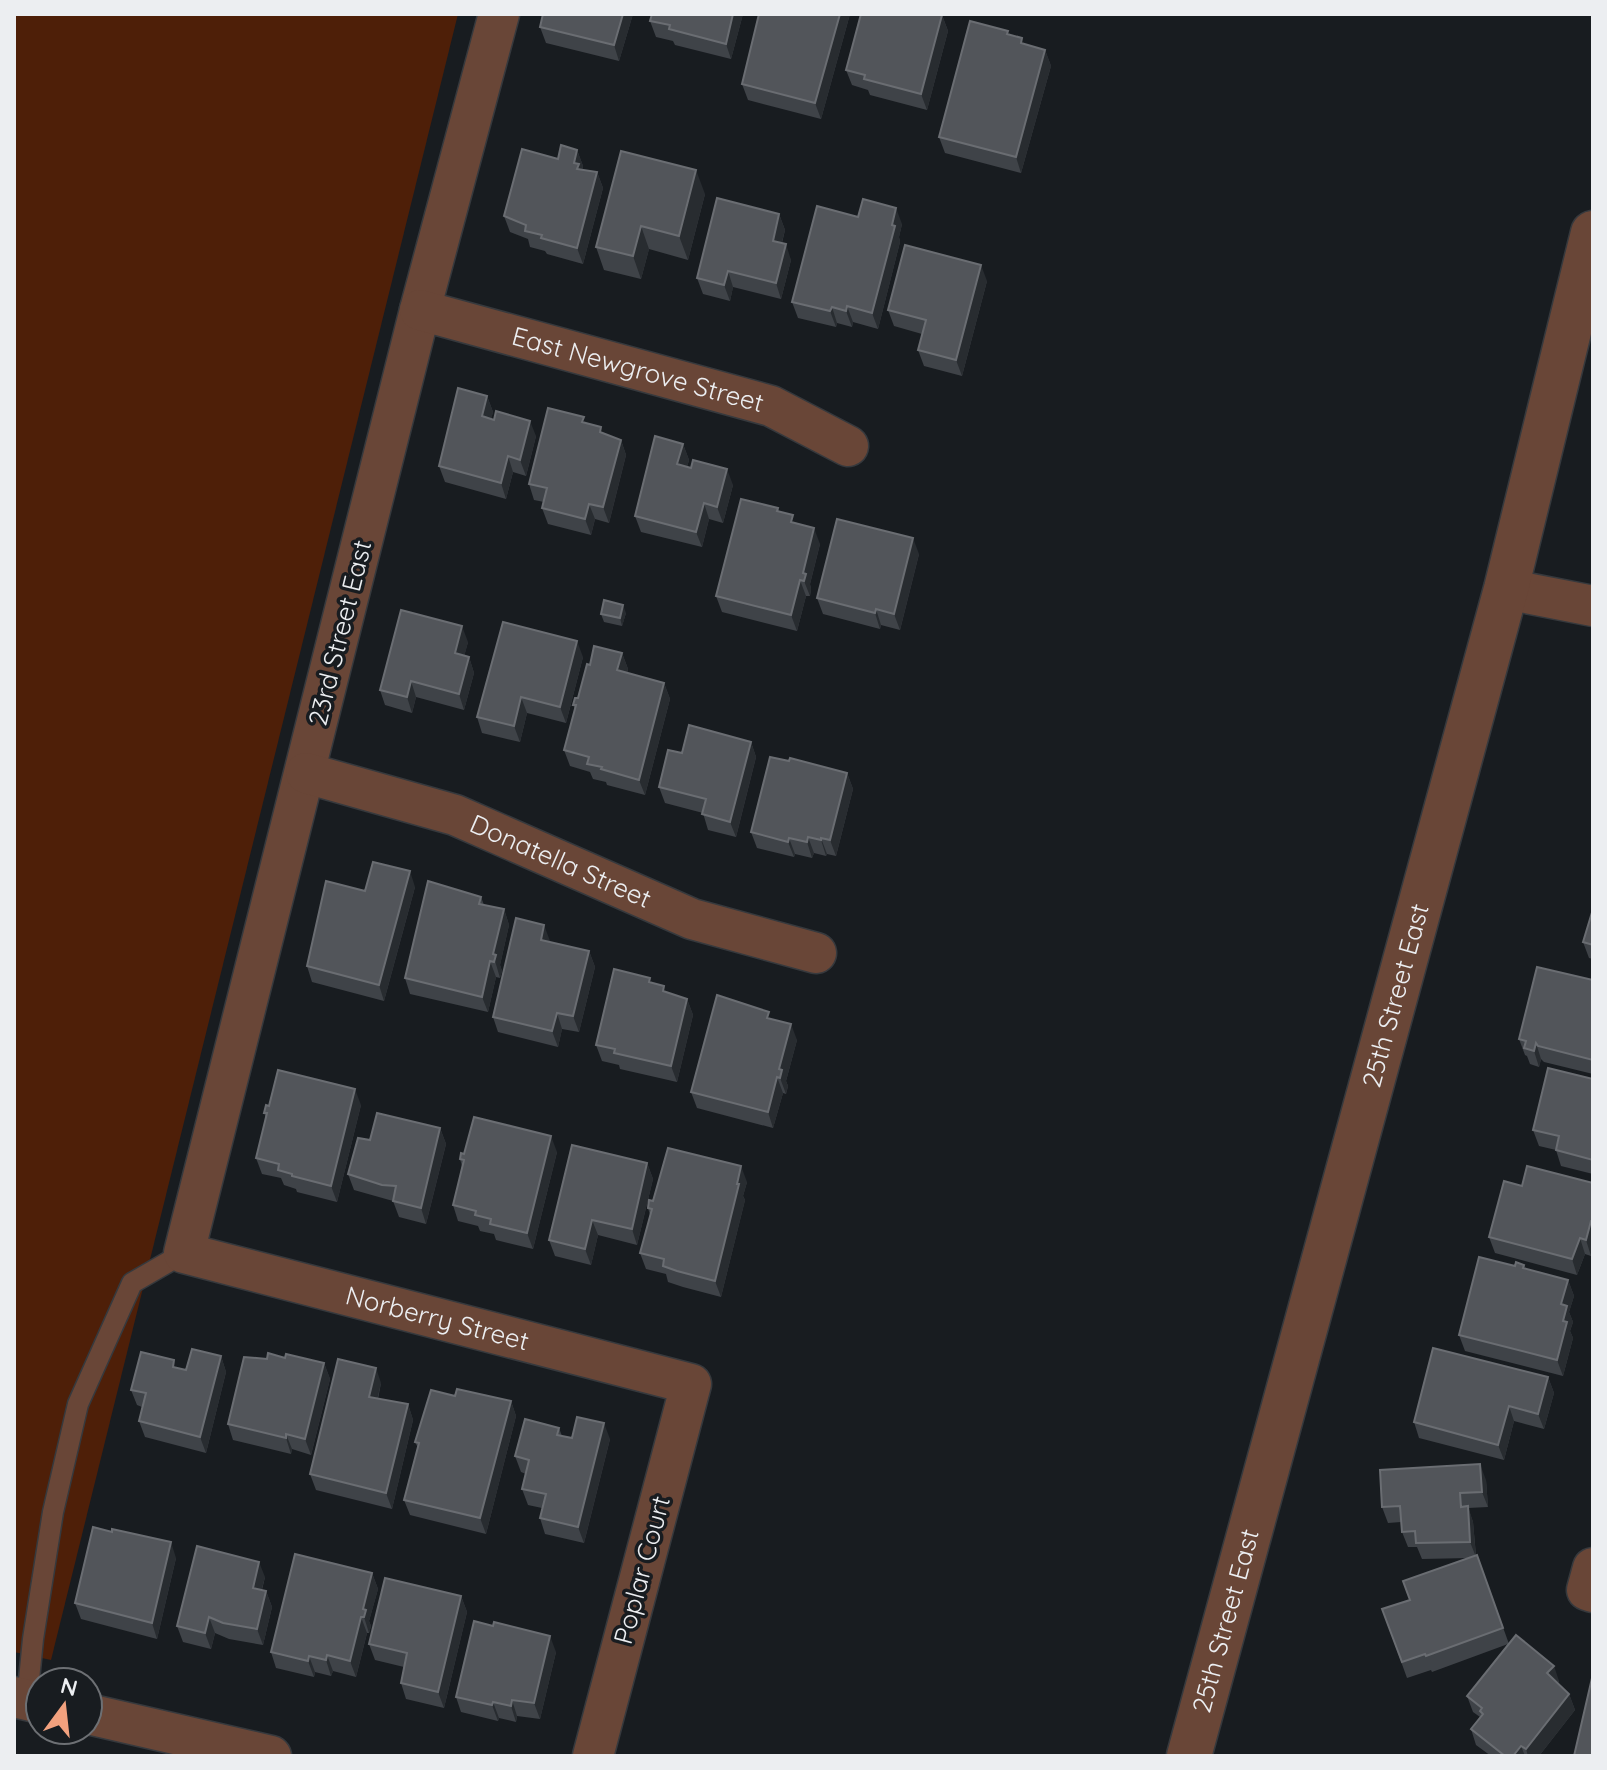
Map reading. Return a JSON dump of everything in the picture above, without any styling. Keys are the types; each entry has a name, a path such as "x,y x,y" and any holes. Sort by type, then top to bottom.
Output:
{"street":[{"name":"23rd Street East","path":"184,1253 420,310 499,14"},
{"name":"25th Street East","path":"1189,1756 1506,589 1593,233"},
{"name":"East Newgrove Street","path":"420,310 771,406 848,446"},
{"path":"1506,589 1593,606"},
{"name":"Donatella Street","path":"306,773 455,815 692,919 816,953"},
{"name":"Norberry Street","path":"184,1253 691,1384"},
{"name":"Poplar Court","path":"593,1756 691,1384"},
{"path":"104,1718 271,1756"}],"lane":[{"path":"30,1666 53,1512 78,1404 132,1283 184,1253"}],"shaded area":[{"path":"14,14 458,14 51,1660 14,1652"}],"building":[{"path":"543,14 623,14 614,45 540,27"},
{"path":"652,14 733,14 726,44 669,29 670,25 650,21"},
{"path":"759,14 840,14 815,103 742,84"},
{"path":"861,14 942,15 921,94 864,79 865,75 846,70"},
{"path":"970,21 1008,31 1007,34 1022,38 1021,43 1045,50 1016,157 939,137"},
{"path":"561,145 577,150 574,163 579,164 577,169 597,172 577,248 525,231 526,225 504,216 522,149 558,159"},
{"path":"621,151 696,170 679,236 641,226 633,256 596,247"},
{"path":"717,198 779,214 773,241 786,244 776,283 728,271 724,285 697,278"},
{"path":"863,199 896,208 892,225 895,226 872,313 847,306 846,311 832,307 830,311 792,302 817,206 858,217"},
{"path":"905,245 981,265 956,360 918,350 926,320 888,310"},
{"path":"458,388 487,396 482,416 494,420 496,411 530,421 520,460 508,456 501,483 439,466"},
{"path":"548,408 584,417 582,422 601,427 600,432 621,440 603,507 589,504 585,519 542,508 547,488 529,484"},
{"path":"655,436 683,444 677,464 691,468 693,460 727,469 717,507 704,503 696,532 635,516"},
{"path":"741,499 778,508 777,511 793,515 791,522 814,528 803,573 806,574 804,581 800,580 791,615 716,596"},
{"path":"837,519 913,538 894,614 876,609 875,613 817,598"},
{"path":"604,600 623,605 620,618 601,614"},
{"path":"401,610 462,626 455,653 469,657 459,694 411,681 407,697 380,690"},
{"path":"503,622 577,641 560,707 521,697 514,726 477,717"},
{"path":"594,646 622,653 617,670 664,683 639,780 587,764 589,757 564,750 576,705 573,705 575,698 578,698"},
{"path":"689,725 751,742 730,822 702,814 706,799 659,787 668,750 682,753"},
{"path":"770,757 789,761 790,758 847,773 830,840 808,837 807,842 789,838 788,842 751,832"},
{"path":"373,862 410,871 379,985 307,966 326,881 365,891"},
{"path":"428,881 481,897 479,904 504,909 493,954 496,955 494,962 490,961 482,997 405,978"},
{"path":"1593,909 1593,945 1583,942"},
{"path":"516,918 544,925 541,940 589,951 573,1016 557,1013 552,1031 493,1017"},
{"path":"1537,967 1593,980 1593,1060 1536,1043 1534,1051 1524,1048 1526,1041 1519,1039"},
{"path":"614,969 650,978 649,982 664,986 663,991 687,999 671,1066 614,1053 615,1049 596,1045"},
{"path":"717,995 769,1012 767,1018 791,1024 779,1069 782,1070 780,1078 777,1077 768,1112 691,1092"},
{"path":"1548,1068 1593,1079 1593,1160 1556,1150 1559,1136 1533,1130"},
{"path":"278,1070 355,1089 331,1186 292,1176 278,1170 279,1164 256,1158 267,1113 264,1113 266,1105 269,1106"},
{"path":"377,1113 440,1128 421,1208 393,1201 396,1186 382,1185 348,1174 358,1138 370,1140"},
{"path":"474,1117 551,1136 527,1233 490,1224 491,1219 475,1215 476,1211 453,1205 464,1160 460,1159 461,1153 464,1154"},
{"path":"572,1145 647,1163 632,1229 592,1220 585,1249 549,1240"},
{"path":"668,1148 741,1166 715,1281 663,1266 664,1259 640,1253 652,1209 648,1208 649,1200 653,1201"},
{"path":"1527,1166 1593,1183 1593,1221 1586,1240 1580,1238 1572,1259 1489,1237 1504,1181 1522,1186"},
{"path":"1479,1257 1515,1266 1516,1262 1524,1265 1523,1268 1568,1280 1561,1304 1567,1306 1563,1321 1567,1322 1557,1360 1459,1335"},
{"path":"1433,1348 1548,1377 1538,1414 1509,1406 1498,1445 1414,1422"},
{"path":"192,1349 221,1356 200,1437 139,1421 146,1393 131,1390 141,1352 174,1360 173,1367 186,1370"},
{"path":"268,1353 324,1363 305,1439 286,1434 286,1438 228,1424 244,1357 267,1359"},
{"path":"338,1359 376,1368 369,1397 408,1404 386,1493 310,1474"},
{"path":"457,1389 511,1401 480,1518 404,1500 419,1443 415,1442 431,1390 455,1396"},
{"path":"577,1417 604,1423 578,1527 540,1518 546,1494 522,1489 529,1460 515,1456 525,1419 559,1428 557,1435 572,1438"},
{"path":"1480,1464 1482,1492 1460,1493 1461,1507 1468,1506 1470,1542 1416,1543 1415,1531 1402,1532 1400,1506 1382,1507 1380,1470"},
{"path":"93,1527 171,1542 152,1623 75,1603"},
{"path":"197,1546 259,1562 253,1588 266,1591 257,1629 223,1623 209,1617 205,1633 177,1626"},
{"path":"295,1554 372,1573 363,1609 366,1610 364,1617 361,1617 350,1661 327,1655 326,1660 309,1656 308,1661 271,1652"},
{"path":"1477,1555 1503,1628 1402,1662 1382,1609 1410,1600 1403,1581"},
{"path":"385,1578 461,1596 438,1692 401,1683 407,1653 369,1644"},
{"path":"474,1621 493,1626 494,1622 550,1636 534,1703 512,1700 511,1706 493,1702 492,1705 456,1697"},
{"path":"1516,1635 1554,1666 1547,1673 1569,1694 1526,1749 1521,1746 1513,1756 1505,1756 1471,1729 1483,1714 1480,1711 1482,1708 1467,1696"},
{"path":"1592,1678 1593,1756 1574,1756"}]}
